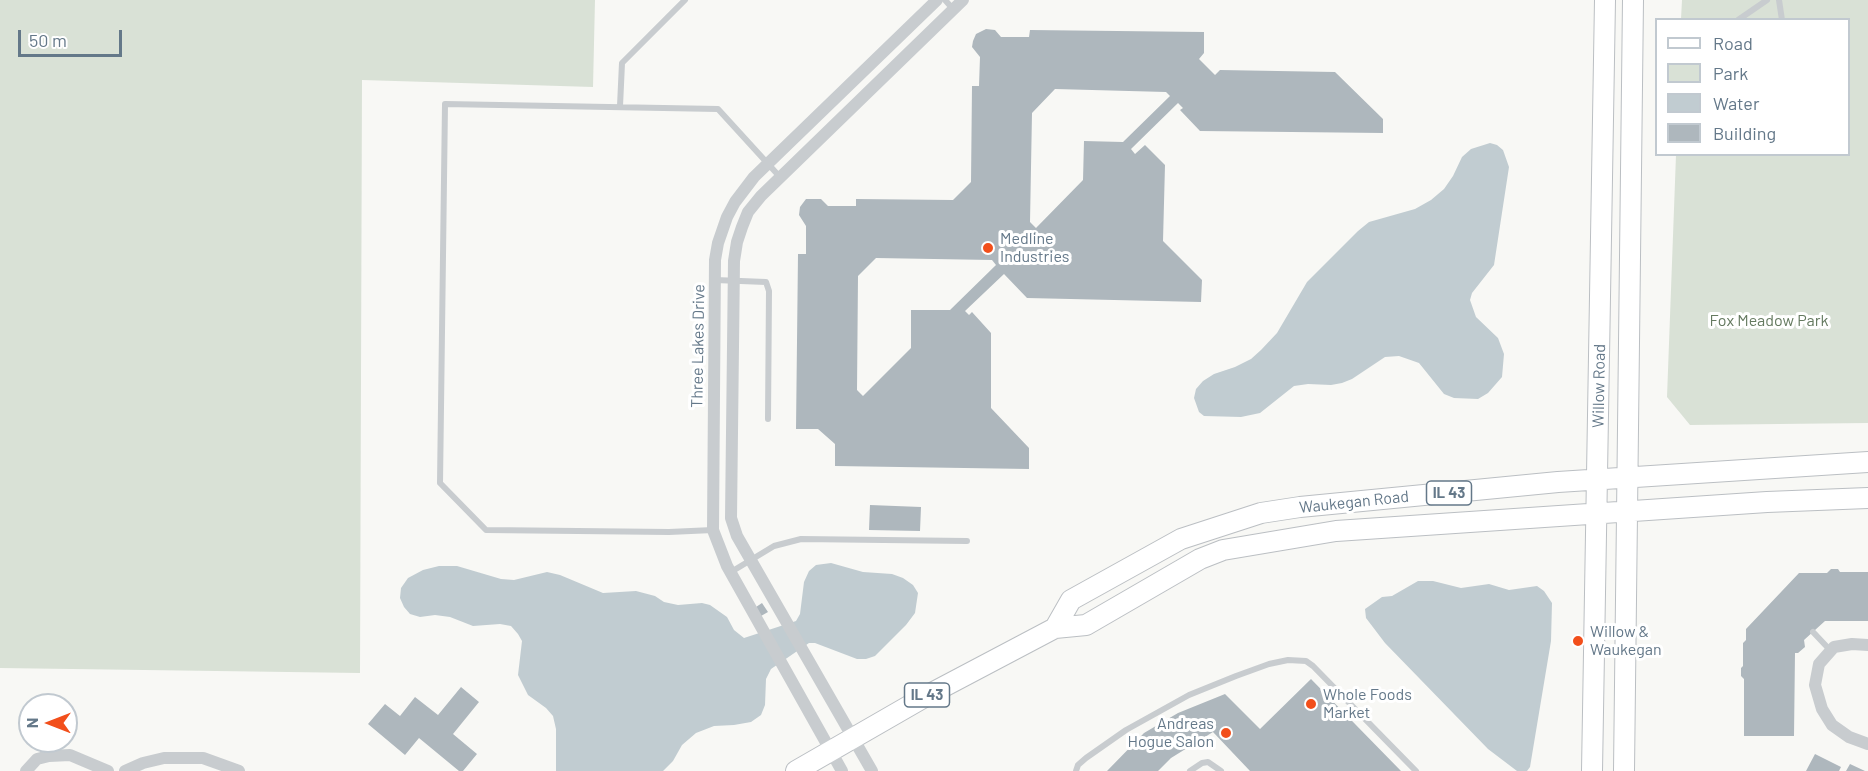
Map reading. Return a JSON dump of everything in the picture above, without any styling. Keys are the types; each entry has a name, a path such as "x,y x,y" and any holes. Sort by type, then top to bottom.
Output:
{"main road":[{"name":"Willow Road","path":"1592,771 1605,0"},
{"name":"Willow Road","path":"1624,771 1633,0"},
{"name":"Waukegan Road","path":"1056,628 1071,600 1181,539 1261,513 1558,482 1868,462"},
{"name":"Waukegan Road","path":"796,771 928,695 1056,628 1086,625 1200,559 1223,550 1336,531 1767,502 1868,498"}],"street":[{"name":"Three Lakes Drive","path":"842,771 730,572 713,530 715,280 718,243 735,202 754,177 937,0"},
{"name":"Three Lakes Drive","path":"872,771 737,536 731,518 733,280 736,242 748,212 949,5 963,0"},
{"path":"1868,645 1852,644 1834,647 1830,650 1819,664 1815,685 1822,709 1832,725 1849,737 1868,744"},
{"path":"26,771 37,759 70,755 108,771"},
{"path":"125,771 143,763 164,758 202,758 239,771"}],"lane":[{"path":"620,106 622,63 685,0"},
{"path":"1741,18 1767,0"},
{"path":"1779,0 1782,18"},
{"path":"713,530 669,532 486,530 440,483 445,104 718,109 781,177"},
{"path":"715,280 766,282 769,291 768,419"},
{"path":"730,572 774,546 801,539 967,541"},
{"path":"1814,632 1830,650"},
{"path":"1076,771 1078,765 1086,758 1126,730 1180,700 1236,676 1288,660 1306,661 1313,666 1416,771"},
{"path":"1190,771 1208,762 1221,771"}],"green space":[{"path":"0,0 595,0 593,87 362,80 360,673 0,668"},
{"name":"Fox Meadow Park","path":"1682,0 1868,0 1868,423 1690,425 1667,397 1676,156 1850,156 1850,18 1681,18"}],"water":[{"path":"1490,143 1503,150 1509,167 1494,265 1472,293 1470,300 1476,317 1498,338 1504,354 1502,377 1488,393 1478,399 1454,398 1444,394 1419,363 1399,356 1385,357 1342,383 1294,386 1260,413 1241,417 1204,416 1199,412 1194,398 1196,389 1203,381 1251,359 1261,350 1277,333 1307,282 1358,231 1369,222 1415,209 1431,200 1444,189 1462,157 1471,149"},
{"path":"831,563 863,572 892,574 903,578 913,585 918,593 915,613 875,656 866,659 857,659 815,643 809,643 771,669 766,679 765,705 761,715 751,722 714,726 696,733 682,745 673,761 663,771 556,771 556,729 553,716 528,695 518,675 522,641 511,626 500,624 473,626 450,617 435,615 420,617 410,614 400,598 401,588 408,578 423,570 439,566 457,566 501,579 514,580 547,572 603,593 636,591 678,605 702,603 710,605 727,617 734,630 744,638 796,621 800,614 804,582 809,571 816,565"},
{"path":"1418,581 1433,581 1461,588 1489,584 1509,590 1537,586 1544,591 1552,603 1551,641 1530,767 1527,771 1517,771 1488,749 1385,643 1366,618 1365,609 1382,597 1392,596"}],"building":[{"name":"Medline Industries","path":"986,29 995,30 1001,37 1029,37 1030,30 1204,32 1204,53 1199,59 1215,75 1220,70 1335,72 1383,119 1383,133 1200,131 1180,110 1183,108 1178,103 1131,149 1135,154 1145,145 1165,165 1163,241 1202,280 1201,302 1027,298 1004,274 965,311 969,315 972,312 991,333 991,408 1029,448 1029,469 835,466 835,444 818,429 796,429 798,254 806,254 806,226 799,215 800,207 806,199 821,199 828,206 856,206 856,199 953,200 971,182 972,86 979,86 980,57 972,47 976,34","holes":["1055,89 1166,92 1170,96 1123,142 1084,141 1083,180 1036,228 1030,222 1032,113","876,258 992,260 996,265 950,310 911,310 911,348 863,396 857,390 858,276"]},
{"path":"870,505 921,507 920,531 869,530"},
{"path":"1831,569 1838,569 1840,572 1868,572 1868,621 1825,621 1804,640 1805,647 1795,653 1794,736 1744,736 1744,679 1741,676 1741,668 1746,629 1799,573 1827,573"},
{"path":"762,603 768,612 761,616 756,607"},
{"name":"Whole Foods Market","path":"1311,679 1401,771 1250,771 1213,732 1171,758 1158,771 1107,771 1144,733 1178,713 1225,694 1260,729"},
{"path":"461,687 479,702 453,734 477,754 463,771 459,771 419,738 405,755 368,724 385,704 400,716 415,697 438,715"},
{"path":"1815,754 1841,767 1839,771 1806,771"},
{"path":"1850,764 1865,771 1846,771"}],"place":[{"name":"Medline Industries","path":"988,248"},
{"name":"Willow & Waukegan","path":"1578,641"},
{"name":"Whole Foods Market","path":"1311,704"},
{"name":"Andreas Hogue Salon","path":"1226,733"}]}
